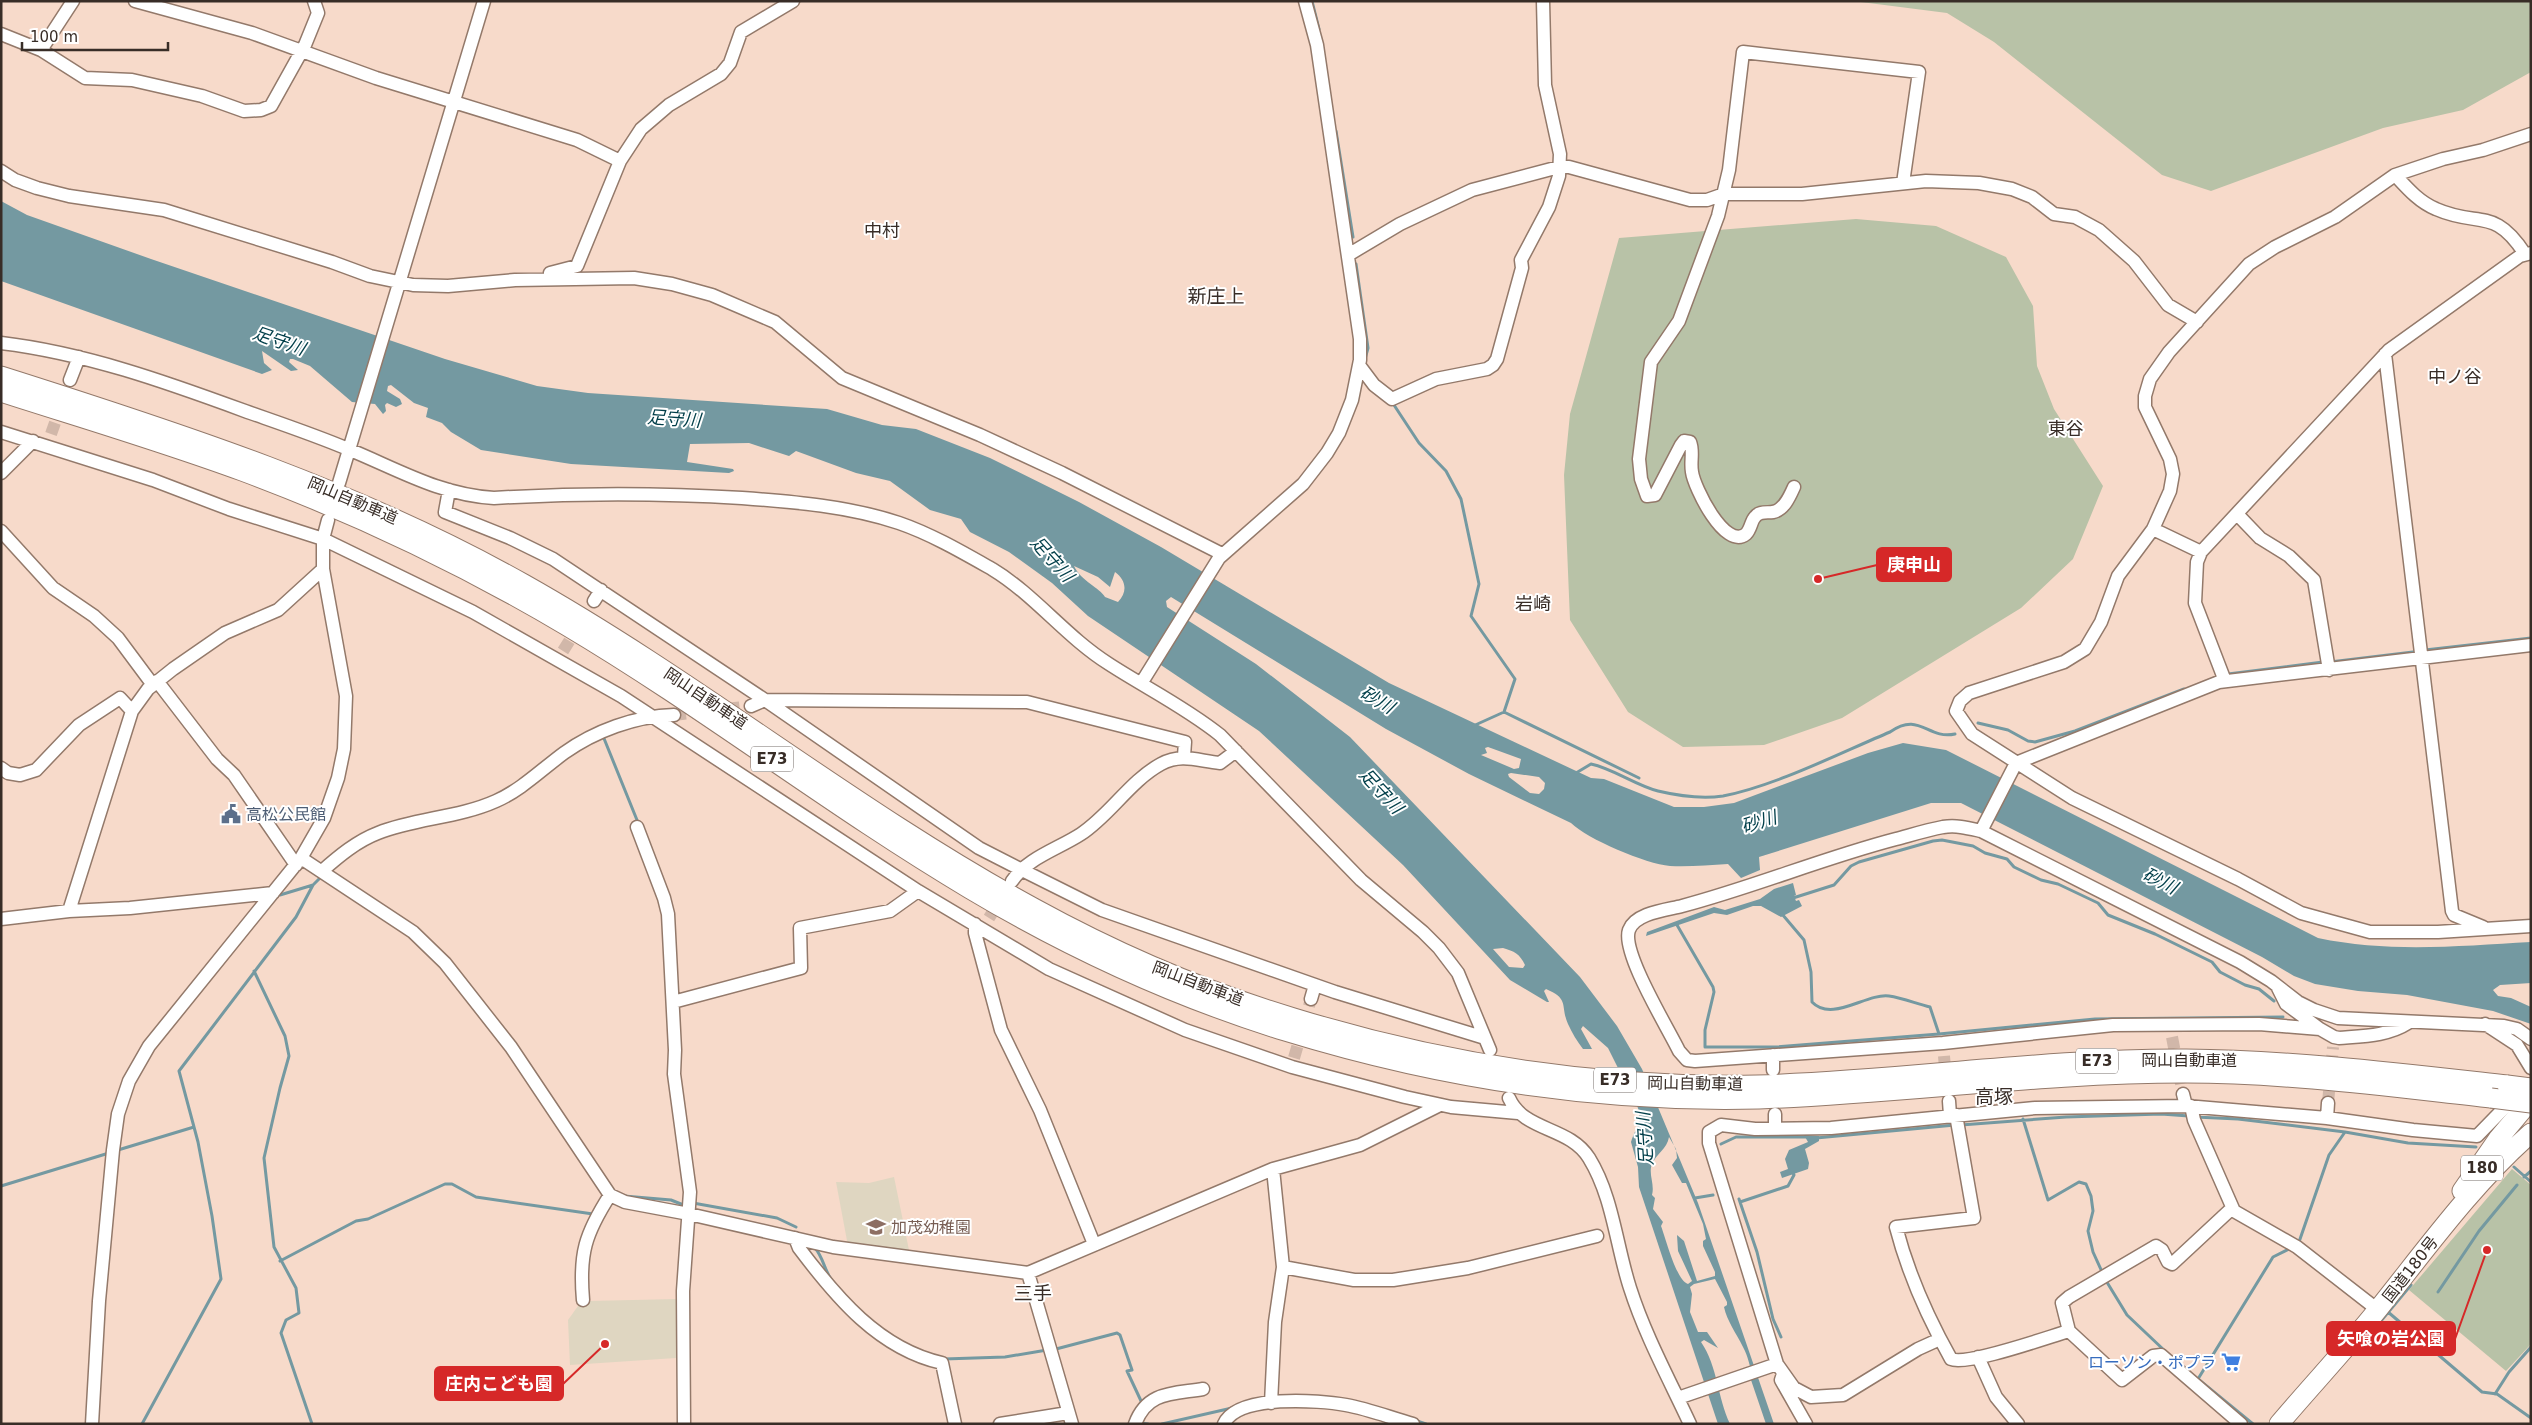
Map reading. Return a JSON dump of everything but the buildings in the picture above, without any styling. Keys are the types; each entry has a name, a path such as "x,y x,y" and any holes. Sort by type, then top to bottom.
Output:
{"highway":[{"name":"岡山自動車道","path":"1,376 249,457 369,506 466,553 524,584 625,644 943,855 1033,908 1127,955 1231,997 1343,1033 1436,1055 1543,1073 1690,1092 1755,1085 1848,1081 1990,1068 2185,1059 2320,1065 2531,1088"},
{"name":"岡山自動車道","path":"1,392 174,447 242,471 361,519 465,569 566,625 877,831 971,890 1063,940 1119,967 1227,1011 1339,1047 1434,1070 1554,1089 1850,1095 1991,1082 2185,1073 2318,1080 2531,1102"},
{"path":"2442,1227 2475,1171 2510,1122 2531,1102"},
{"name":"国道180号","path":"2442,1227 2465,1190 2491,1158 2531,1116"},
{"name":"国道180号","path":"2279,1424 2378,1310 2442,1227 2514,1148 2531,1133"}],"street":[{"path":"41,50 74,1"},
{"path":"135,1 228,25 376,78 577,140 620,162"},
{"path":"1,34 41,50 85,78 132,80 202,96 244,111 253,112 271,106 302,51 318,13 314,1"},
{"path":"339,483 484,1"},
{"path":"515,280 577,266 620,162 641,130 669,105 722,74 730,63 741,32 793,1"},
{"path":"1144,678 1220,556 1290,496 1315,470 1328,453 1346,418 1359,365 1360,338 1317,45 1305,1"},
{"path":"1359,365 1374,385 1392,400 1436,379 1487,369 1493,365 1522,268 1520,260 1549,207 1559,176 1560,154 1545,85 1543,1"},
{"path":"1794,486 1789,498 1782,506 1773,512 1767,512 1754,517 1747,533 1740,536 1725,533 1711,511 1692,472 1690,442 1684,441 1681,445 1655,495 1647,496 1641,479 1639,459 1651,362 1679,321 1695,283 1724,194 1729,170 1743,52 1919,72 1903,184"},
{"path":"2531,134 2395,175 2335,216 2275,247 2250,264 2170,352 2150,378 2146,388 2145,407 2167,450 2173,474 2170,491 2153,529 2124,566 2101,622 2085,648 2064,662 1969,693 1960,701 1956,711 1967,730 2015,766 2080,802 2238,879 2300,913 2370,932 2429,932 2531,926"},
{"path":"1348,255 1400,224 1472,190 1559,167 1569,167 1690,200 1707,200 1724,194 1802,194 1903,184 1956,182 2012,189 2032,197 2054,214 2068,215 2100,230 2124,251 2168,305 2198,322"},
{"path":"1,171 15,180 68,196 164,210 398,284 448,286 515,280 634,278 672,284 732,303 774,322 842,378 980,435 1062,473 1220,556"},
{"path":"2225,682 2195,604 2197,562 2201,552 2385,354 2528,253 2503,227 2492,221 2458,217 2435,209 2408,190 2395,175"},
{"path":"1,343 79,357 172,384 349,445 425,484 449,490 494,498 700,495 825,504 898,522 923,532 993,570 1026,593 1066,631 1102,659 1144,678 1200,719 1236,751 1361,880 1423,932 1439,948 1458,973 1490,1050"},
{"path":"2385,354 2452,912 2454,915 2486,928"},
{"path":"70,380 79,357"},
{"path":"1,432 33,441 49,440 229,509 323,539 560,655 918,891 982,923 1049,969 1185,1030 1293,1063 1440,1104 1518,1113"},
{"path":"1,473 33,441"},
{"path":"449,490 445,512 510,538 553,559 597,595 765,700 972,842 1020,869 1102,910 1315,985 1485,1038"},
{"path":"2237,514 2260,538 2288,556 2314,580 2328,664"},
{"path":"92,1424 97,1320 113,1151 123,1097 138,1063 299,862 324,818 333,796 344,749 346,716 344,679 323,569 323,539 328,520"},
{"path":"2153,529 2201,552"},
{"path":"1,531 53,588 94,616 118,638 217,759 234,775 299,862 325,873 413,932 446,963 510,1047 615,1198 690,1207 796,1238 861,1252 1028,1273 1273,1169 1360,1146 1440,1104"},
{"path":"69,910 132,711 155,683 217,638 278,610 323,569"},
{"path":"1982,828 2015,766 2225,682 2328,664 2422,658 2531,645"},
{"path":"1,768 14,774 31,773 40,767 79,725 120,698 132,711"},
{"path":"751,706 765,700 1027,702 1185,742 1184,756"},
{"path":"325,873 351,848 377,834 459,814 497,801 513,792 584,741 650,715 674,715"},
{"path":"1012,880 1020,869 1083,833 1129,789 1161,764 1184,756 1203,762 1220,763 1236,751"},
{"path":"2320,1029 2258,1024 2171,1032 2114,1025 1943,1043 1773,1056 1687,1060 1679,1051 1628,950 1629,930 1634,921 1666,909 1717,897 1865,847 1942,828 1959,826 1982,828 2240,962 2298,1002 2324,1014 2338,1018 2408,1023 2485,1023 2518,1029 2531,1039"},
{"path":"637,827 667,909 675,1001 674,1060 690,1173 690,1207 683,1291 684,1424"},
{"path":"675,1001 801,968 800,928 890,911 918,891"},
{"path":"1,919 69,910 130,908 273,893"},
{"path":"982,923 975,933 1001,1030 1040,1110 1094,1244"},
{"path":"1311,999 1315,985"},
{"path":"2277,986 2286,1004 2320,1029 2333,1042 2384,1034 2397,1030 2408,1023"},
{"path":"2485,1023 2517,1045 2531,1068"},
{"path":"1943,1043 1944,1056"},
{"path":"1773,1056 1773,1070"},
{"path":"1806,1424 1781,1380 1709,1143 1709,1132 1721,1125 1775,1128 1849,1126 1955,1120 2035,1108 2189,1107 2327,1118 2413,1130 2477,1136 2531,1080"},
{"path":"1509,1098 1518,1113 1528,1121 1570,1138 1589,1158 1606,1196 1623,1267 1634,1298 1681,1397 1690,1424"},
{"path":"1949,1101 1955,1120 1974,1218 1896,1227 1906,1263 1940,1339 1952,1359 1957,1361 1978,1357 2069,1331"},
{"path":"2327,1118 2328,1103"},
{"path":"2189,1107 2234,1211 2294,1246 2378,1310"},
{"path":"1775,1114 1775,1128"},
{"path":"1271,1400 1275,1322 1283,1267 1273,1169"},
{"path":"583,1300 581,1271 592,1223 599,1213 615,1198"},
{"path":"2234,1211 2223,1214 2172,1264 2168,1262 2162,1250 2156,1246 2062,1303 2069,1331 2122,1380 2153,1356 2161,1355 2241,1424"},
{"path":"1283,1267 1354,1280 1393,1280 1468,1268 1597,1236"},
{"path":"796,1238 810,1263 841,1301 860,1319 919,1358 942,1363 947,1378 955,1424"},
{"path":"1000,1424 1070,1418 1028,1273"},
{"path":"1777,1368 1794,1388 1802,1394 1820,1397 1843,1394 1912,1353 1940,1339"},
{"path":"1978,1357 1996,1397 2018,1424"},
{"path":"1681,1397 1777,1368"},
{"path":"1135,1423 1142,1407 1151,1400 1203,1389"},
{"path":"1224,1424 1228,1416 1237,1410 1271,1400 1347,1405 1413,1424"}],"shaded area":[{"path":"894,1177 910,1255 848,1246 836,1182 869,1183"},
{"path":"676,1299 676,1358 570,1365 568,1320 578,1306 589,1301"}],"green space":[{"path":"1853,1 2531,1 2531,72 2463,110 2383,128 2211,191 2162,175 1994,42 1947,13"},
{"path":"1856,219 1936,226 2006,257 2033,306 2037,366 2054,409 2103,486 2073,559 2021,608 1842,718 1764,745 1683,747 1628,712 1570,620 1564,475 1570,414 1619,238"},
{"path":"2512,1169 2531,1185 2531,1344 2506,1371 2409,1290"}],"water":[{"path":"1,201 27,215 151,259 445,359 537,386 588,393 827,409 882,425 916,429 990,458 1079,502 1161,547 1389,683 1591,778 1604,779 1674,807 1704,807 1734,803 1868,753 1903,743 1946,750 2318,938 2371,946 2398,947 2531,942 2531,983 2500,985 2493,990 2498,996 2511,998 2531,1007 2531,1024 2493,1011 2407,995 2358,991 2315,984 2294,976 2262,957 1961,803 1931,803 1759,857 1760,870 1741,878 1728,864 1670,866 1647,861 1603,843 1571,823 1469,774 1386,729 1171,597 1166,601 1167,607 1256,664 1350,737 1580,977 1617,1026 1642,1069 1674,1146 1669,1137 1651,1168 1652,1195 1655,1198 1653,1209 1663,1222 1661,1226 1672,1258 1679,1275 1688,1284 1692,1281 1678,1251 1677,1235 1684,1241 1697,1281 1715,1276 1703,1246 1703,1241 1706,1239 1703,1224 1686,1183 1682,1183 1672,1165 1677,1158 1676,1151 1698,1203 1774,1424 1766,1424 1751,1380 1753,1377 1748,1358 1727,1317 1724,1307 1727,1305 1727,1302 1715,1279 1694,1284 1690,1287 1692,1294 1690,1312 1698,1332 1707,1332 1718,1348 1704,1340 1701,1342 1711,1362 1730,1424 1718,1424 1639,1187 1638,1167 1631,1142 1639,1123 1638,1108 1608,1048 1583,1026 1581,1029 1592,1049 1583,1049 1570,1027 1563,1004 1558,996 1546,989 1544,991 1549,1002 1547,1002 1510,980 1403,865 1259,731 1088,616 1052,583 1009,552 970,532 961,519 930,510 890,481 856,473 796,451 789,456 749,443 690,444 687,462 733,469 734,471 729,473 571,464 481,450 451,432 442,423 426,417 428,408 414,403 391,385 388,386 387,391 400,399 402,404 396,407 387,403 385,405 386,411 383,414 375,404 352,402 310,366 293,359 290,359 289,362 298,370 291,371 262,351 264,363 272,370 262,374 1,281","holes":["1074,566 1098,577 1110,587 1115,572 1122,579 1124,586 1121,598 1118,602 1105,597","1488,747 1521,759 1519,768 1514,769 1481,755 1487,753 1485,748","1508,774 1539,777 1545,783 1544,789 1539,794 1530,793 1509,777","1503,948 1513,952 1521,958 1525,965 1523,968 1509,967 1493,949"]},
{"path":"1793,883 1796,895 1794,896 1796,901 1799,900 1802,906 1781,917 1761,906 1753,906 1727,915 1714,913 1646,936 1647,932 1714,907 1725,910 1760,899 1774,889"},
{"path":"1804,1135 1819,1136 1819,1141 1805,1149 1809,1163 1808,1169 1782,1178 1780,1172 1788,1169 1785,1159 1789,1150 1808,1142"}],"waterway":[{"path":"1312,1 1319,29"},
{"path":"1336,131 1353,237"},
{"path":"1356,264 1368,348 1365,359"},
{"path":"1392,402 1419,443 1446,471 1461,499 1479,584 1471,616 1515,679 1504,712"},
{"path":"2425,650 2531,638"},
{"path":"2330,662 2413,652"},
{"path":"2228,674 2323,662"},
{"path":"1978,723 2008,730 2028,741 2035,742 2075,731 2184,689"},
{"path":"1473,726 1504,712 1639,778"},
{"path":"1576,773 1591,764 1608,769 1658,791 1690,796 1715,797 1743,791 1786,777 1900,726 1916,725 1945,735 1955,734"},
{"path":"603,736 639,825"},
{"path":"1793,898 1834,885 1851,866 1859,862 1933,841 1942,840 1973,846 1985,853 2007,859 2014,867 2041,880 2058,884 2098,903 2108,915 2155,934 2212,962 2220,972 2245,985 2259,989 2274,1001"},
{"path":"280,895 313,885 323,875"},
{"path":"142,1424 221,1279 212,1216 198,1142 179,1071 296,917 313,885"},
{"path":"1782,914 1804,940 1811,972 1812,1002 1820,1008 1829,1010 1839,1009 1880,996 1899,998 1930,1007 1939,1034 2095,1019 2283,1017"},
{"path":"1677,925 1713,987 1714,992 1705,1030 1705,1047 1776,1047 1939,1034"},
{"path":"254,971 285,1036 289,1056 264,1158 274,1247 296,1288 299,1313 286,1320 281,1333 312,1424"},
{"path":"1961,1125 2066,1117 2161,1114 2189,1116"},
{"path":"2195,1117 2238,1119 2345,1132 2329,1155 2299,1242"},
{"path":"2023,1119 2048,1200 2079,1182 2086,1184 2091,1196 2093,1211 2088,1231 2093,1252 2103,1274"},
{"path":"1816,1138 1955,1125"},
{"path":"118,1150 194,1127"},
{"path":"2345,1132 2408,1143 2476,1147"},
{"path":"1721,1144 1736,1137 1808,1137"},
{"path":"1,1186 109,1153"},
{"path":"2514,1167 2531,1182"},
{"path":"2524,1177 2531,1171"},
{"path":"1739,1199 1740,1202 1788,1186 1794,1175 1793,1173"},
{"path":"280,1261 356,1221 368,1219 445,1184 452,1184 476,1197 593,1214"},
{"path":"2438,1292 2479,1231 2517,1185"},
{"path":"1695,1198 1713,1195"},
{"path":"624,1196 671,1200 686,1206"},
{"path":"1740,1202 1757,1252 1773,1319 1781,1337"},
{"path":"693,1203 777,1218 796,1227"},
{"path":"815,1248 831,1279"},
{"path":"2253,1424 2198,1379 2273,1257 2291,1248"},
{"path":"2105,1279 2127,1315 2165,1351"},
{"path":"2360,1346 2411,1285"},
{"path":"2388,1312 2482,1392 2497,1394 2531,1418"},
{"path":"1056,1349 1117,1333 1120,1335 1132,1370 1127,1371 1142,1403 1141,1405"},
{"path":"2495,1394 2509,1372 2531,1347"},
{"path":"944,1359 1005,1357 1047,1350"},
{"path":"1162,1424 1232,1408"},
{"path":"1417,1421 1426,1424"},
{"path":"1139,1423 1148,1424"}],"tunnel":[{"path":"51,434 70,380"},
{"path":"563,651 594,601"},
{"path":"674,715 751,706"},
{"path":"989,918 1000,900"},
{"path":"1294,1058 1311,999"},
{"path":"2172,1037 2183,1094"},
{"path":"2328,1103 2333,1047"},
{"path":"1944,1056 1946,1079"}],"place":[{"name":"庚申山","path":"1818,579"},
{"name":"高松公民館","path":"231,814"},
{"name":"加茂幼稚園","path":"876,1227"},
{"name":"矢喰の岩公園","path":"2487,1250"},
{"name":"庄内こども園","path":"605,1344"},
{"name":"ローソン・ポプラ","path":"2231,1362"}],"district":[{"name":"中村","path":"882,231"},
{"name":"新庄上","path":"1216,296"},
{"name":"中ノ谷","path":"2455,377"},
{"name":"東谷","path":"2066,429"},
{"name":"岩崎","path":"1533,604"},
{"name":"高塚","path":"1994,1096"},
{"name":"三手","path":"1033,1293"}],"water label":[{"name":"足守川","path":"279,341"},
{"name":"足守川","path":"674,419"},
{"name":"足守川","path":"1052,559"},
{"name":"砂川","path":"1377,700"},
{"name":"足守川","path":"1381,791"},
{"name":"砂川","path":"1759,822"},
{"name":"砂川","path":"2160,881"},
{"name":"足守川","path":"1645,1139"}]}
